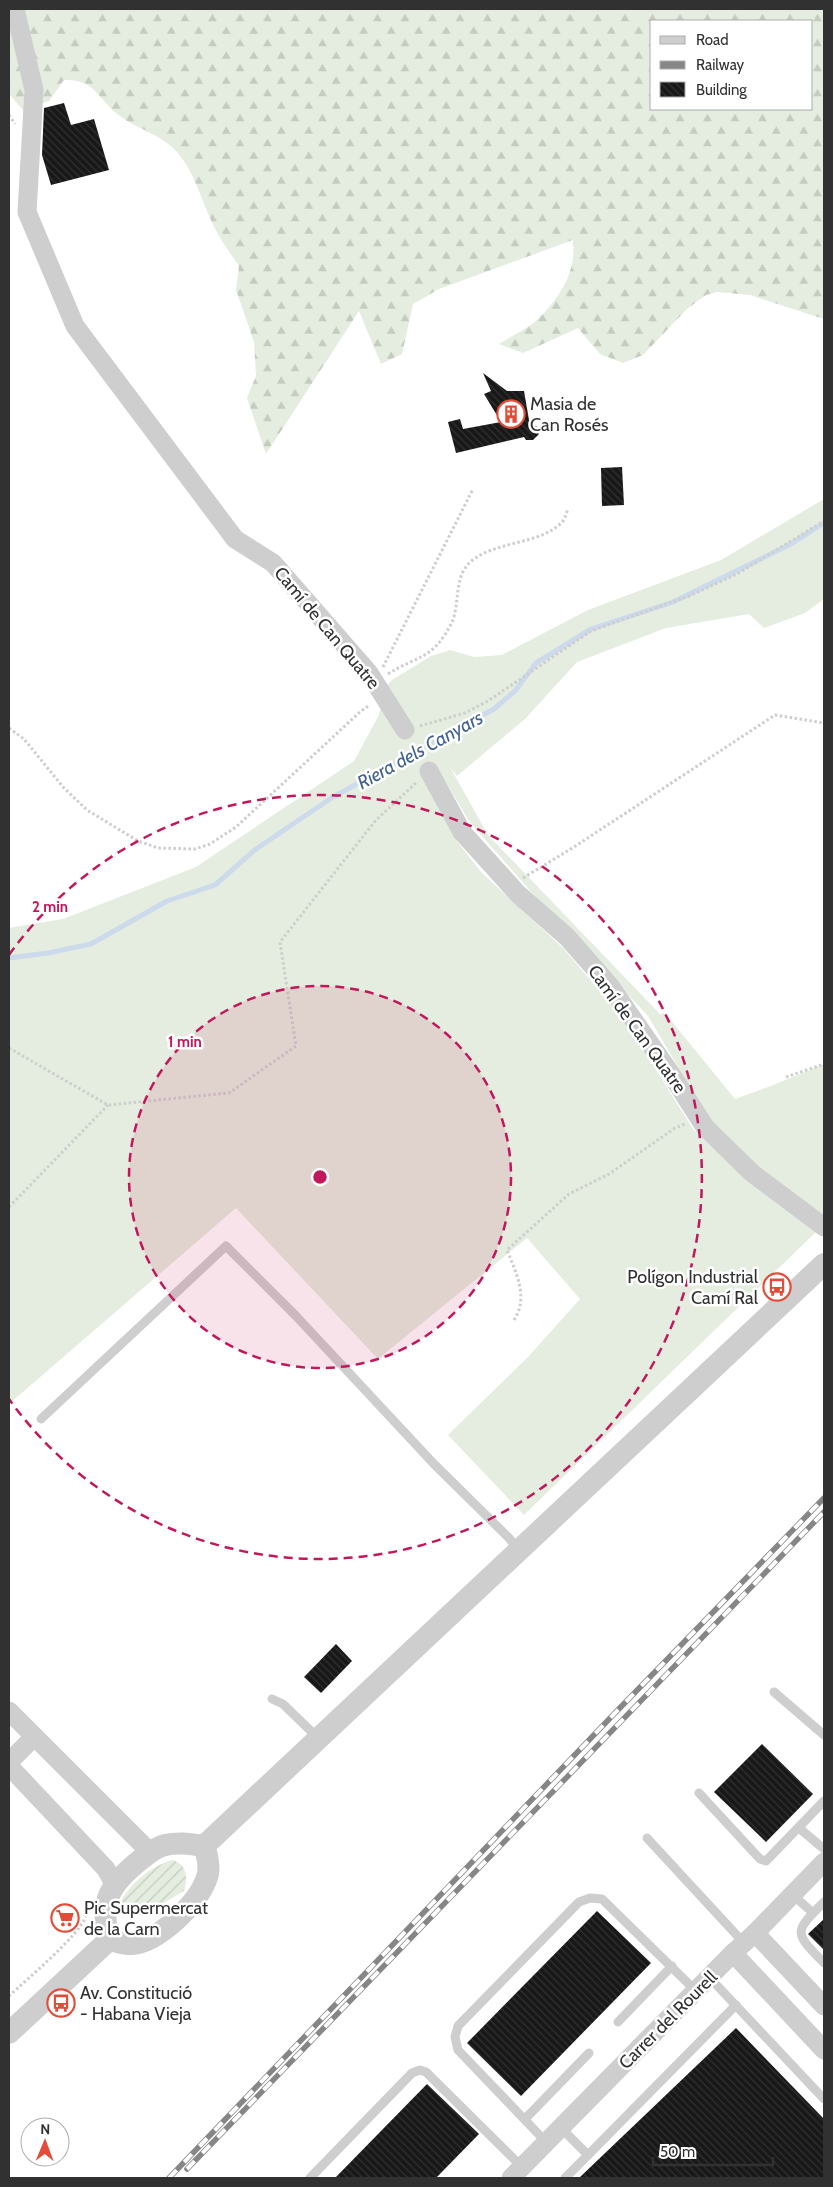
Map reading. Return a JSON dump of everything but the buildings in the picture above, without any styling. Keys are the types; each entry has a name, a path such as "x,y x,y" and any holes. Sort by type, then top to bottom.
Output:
{"street":[{"name":"Camí de Can Quatre","path":"15,9 34,90 27,212 75,326 235,539 273,563 369,673 405,730"},
{"name":"Camí de Can Quatre","path":"429,772 462,832 510,886 567,937 610,986 705,1128 752,1173 824,1228"},
{"path":"204,1846 824,1264"},
{"path":"9,1711 150,1852"},
{"path":"9,1762 34,1737"},
{"path":"9,1766 106,1869 114,1884"},
{"path":"109,1940 105,1923 106,1905 114,1884 150,1852 164,1845 181,1842 204,1846"},
{"path":"109,1940 132,1944 158,1934 184,1913 198,1897 207,1879 208,1859 204,1846"},
{"name":"Carrer del Rourell","path":"517,2173 824,1862"},
{"path":"9,2033 109,1940"},
{"path":"744,1943 824,2006"},
{"path":"744,1943 824,2050"}],"lane":[{"path":"41,1419 226,1246 296,1316 434,1464 519,1550"},
{"path":"774,1692 824,1735"},
{"path":"272,1699 283,1704 318,1738"},
{"path":"699,1793 760,1859 766,1861 824,1801"},
{"path":"799,1828 824,1849"},
{"path":"647,1838 744,1943"},
{"path":"793,1894 813,1914"},
{"path":"547,2142 458,2050 454,2038 458,2026 579,1902 590,1898 602,1900 672,1966 736,2006 824,2099"},
{"path":"824,1902 802,1926 800,1933 802,1940 824,1963"},
{"path":"618,2022 672,1966"},
{"path":"565,2178 736,2006"},
{"path":"525,2119 589,2053"},
{"path":"310,2178 412,2072 420,2070 426,2072 517,2173"},
{"path":"561,2128 588,2155"}],"path":[{"path":"379,689 473,490"},
{"path":"9,728 24,739 63,787 87,810 138,841 158,848 195,849 210,844 236,827 361,711 398,668 420,659 434,649 452,624 458,587 464,569 472,560 492,549 548,533 563,522 568,510"},
{"path":"9,1048 108,1105 229,1093 296,1046 280,942 376,820 429,772 405,730 466,713 488,701 590,631 689,596 737,574 824,521"},
{"path":"510,886 574,847 775,715 824,723"},
{"path":"786,1078 824,1064"},
{"path":"9,1207 108,1105"},
{"path":"514,1320 521,1310 521,1286 507,1250 570,1194 609,1174 676,1128 700,1118"},
{"path":"9,1996 70,1939 83,1924 86,1914"}],"green space":[{"path":"9,9 824,9 824,319 750,295 717,292 706,295 687,309 643,355 623,363 600,354 578,328 523,353 499,344 534,323 560,293 572,262 573,240 439,289 413,304 402,354 381,364 359,311 266,454 247,398 256,376 254,342 236,290 239,266 218,234 195,181 184,161 163,140 116,113 94,90 82,82 64,80 49,101 23,110 9,94"},
{"path":"824,499 824,599 805,613 764,628 749,614 666,628 577,662 525,719 457,776 450,767 488,835 660,1014 665,1013 735,1099 824,1064 824,1218 746,1161 707,1116 648,1016 533,894 469,821 435,764 421,771 457,841 481,872 563,948 626,1022 693,1129 726,1160 818,1230 524,1515 448,1435 528,1357 580,1299 527,1238 378,1359 236,1208 9,1404 9,928 63,919 196,867 354,761 379,715 386,686 392,680 431,656 450,650 474,657 502,655 588,610 721,560"},
{"path":"173,1860 184,1868 186,1881 184,1891 152,1910 118,1911 125,1895 139,1879 147,1872 165,1862"}],"waterway":[{"name":"Riera dels Canyars","path":"9,958 48,953 91,944 167,901 215,885 256,849 333,797 494,709 515,691 536,663 591,629 673,602 791,544 824,523"}],"railway":[{"path":"169,2178 824,1498"},
{"path":"187,2169 824,1512"}],"place":[{"name":"Masia de Can Rosés","path":"511,414"},
{"name":"Polígon Industrial Camí Ral","path":"777,1287"},
{"name":"Pic Supermercat de la Carn","path":"65,1918"},
{"name":"Av. Constitució - Habana Vieja","path":"61,2003"}]}
